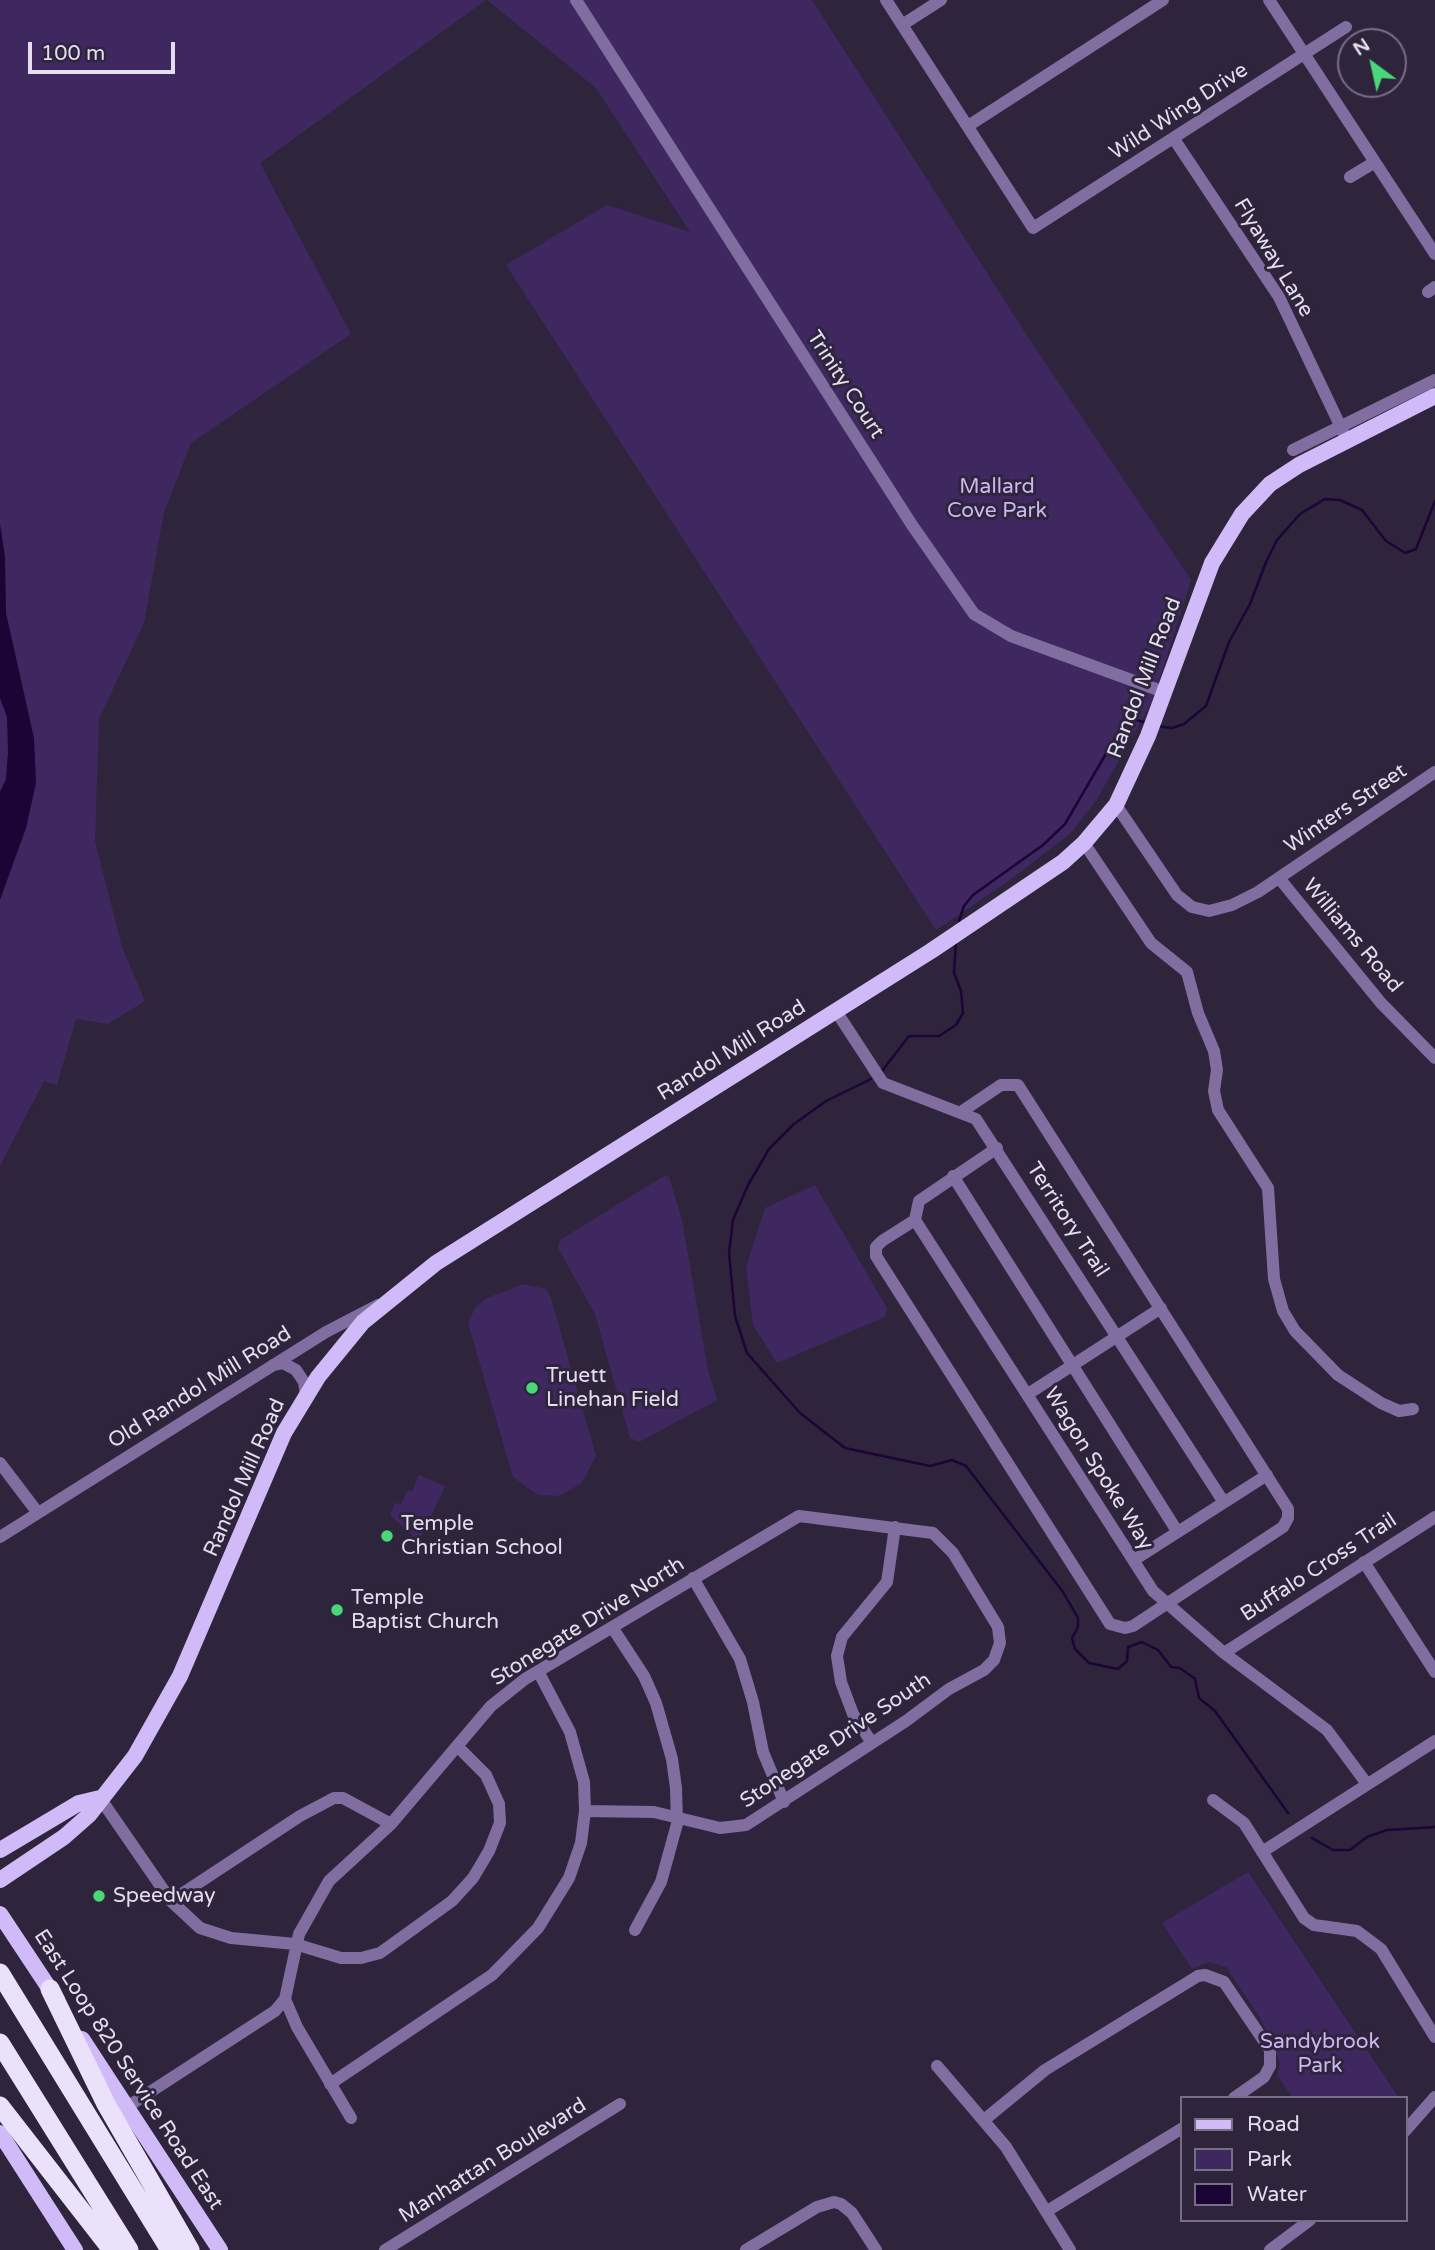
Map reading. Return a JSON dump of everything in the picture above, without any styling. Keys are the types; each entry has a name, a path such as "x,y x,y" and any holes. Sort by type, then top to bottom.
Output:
{"highway":[{"path":"0,1973 170,2250"},
{"path":"50,1989 106,2104 190,2250"},
{"path":"0,2043 129,2250"},
{"path":"0,2106 113,2250"}],"main road":[{"name":"Randol Mill Road","path":"0,1880 64,1837 89,1815 135,1756 166,1705 284,1433 306,1395 356,1330 385,1302 436,1263 1033,884 1084,843 1116,805 1158,711 1212,563 1242,514 1270,484 1344,434 1435,396"},
{"path":"0,1850 79,1803 100,1798"},
{"name":"East Loop 820 Service Road East","path":"0,1914 220,2250"},
{"path":"0,2133 75,2250"}],"street":[{"name":"Trinity Court","path":"576,0 912,525 974,614 1011,636 1164,692"},
{"path":"886,0 968,126 1163,0"},
{"path":"902,25 941,0"},
{"path":"1269,0 1435,254"},
{"name":"Wild Wing Drive","path":"968,126 1032,228 1346,27"},
{"name":"Flyaway Lane","path":"1174,139 1279,297 1344,434"},
{"path":"1350,177 1374,162"},
{"name":"Randol Mill Road","path":"1293,450 1344,434 1435,380"},
{"name":"Winters Street","path":"1279,878 1435,772"},
{"name":"Williams Road","path":"1116,805 1163,877 1192,908 1209,911 1232,905 1279,878 1381,1003 1435,1058"},
{"path":"1084,843 1151,943 1187,972 1198,1013 1214,1051 1217,1070 1214,1091 1218,1110 1268,1188 1274,1279 1283,1311 1295,1331 1338,1375 1381,1403 1399,1410 1413,1409"},
{"name":"Territory Trail","path":"836,1010 883,1083 976,1119 997,1147 1223,1501"},
{"path":"961,1112 1001,1085 1018,1085 1288,1509 1289,1518 1283,1527 1125,1628 1110,1624 876,1256 876,1247 882,1241 915,1220 919,1200 997,1147"},
{"path":"953,1176 1177,1531"},
{"name":"Wagon Spoke Way","path":"915,1220 1153,1591 1224,1653 1327,1730 1367,1784"},
{"name":"Old Randol Mill Road","path":"0,1537 273,1365 344,1322 385,1302"},
{"path":"1028,1394 1161,1308"},
{"path":"273,1365 284,1363 296,1370 304,1382 306,1395"},
{"path":"0,1463 38,1513"},
{"path":"1133,1560 1267,1475"},
{"name":"Stonegate Drive North","path":"285,1999 295,1944 314,1903 329,1881 391,1824 491,1706 538,1671 799,1516 933,1533 943,1541 985,1603 1000,1637"},
{"name":"Buffalo Cross Trail","path":"1224,1653 1435,1517"},
{"path":"872,1743 849,1703 841,1682 837,1656 842,1637 887,1582 895,1527"},
{"path":"1364,1562 1435,1672"},
{"path":"693,1578 740,1658 753,1702 762,1752 784,1802"},
{"path":"612,1627 644,1676 659,1712 672,1759 677,1817 661,1882 635,1930"},
{"name":"Stonegate Drive South","path":"585,1811 654,1812 732,1829 746,1825 949,1689 984,1670 994,1660 1000,1637"},
{"path":"330,2084 492,1975 538,1928 569,1878 581,1843 585,1811 584,1782 570,1732 538,1671"},
{"path":"1262,1852 1435,1741"},
{"path":"100,1798 171,1902 200,1928 231,1938 295,1944 341,1958 380,1953 452,1901 473,1878 500,1823 499,1804 486,1775 457,1746"},
{"path":"171,1902 300,1816 334,1798 343,1798 391,1824"},
{"path":"1213,1800 1244,1823 1304,1918 1314,1925 1357,1931 1381,1949 1435,2037"},
{"path":"984,2120 1045,2070 1198,1976 1205,1975 1224,1982 1265,2039 1272,2060 1264,2077 1237,2096"},
{"path":"127,2107 275,2011 285,1999 297,2027 351,2118"},
{"path":"937,2066 1006,2147 1070,2250"},
{"path":"1408,2128 1435,2097"},
{"name":"Manhattan Boulevard","path":"386,2250 620,2104"},
{"path":"1047,2211 1180,2130"},
{"path":"746,2250 817,2207 834,2202 852,2214 873,2246"},
{"path":"1270,2250 1307,2222"}],"green space":[{"path":"0,0 486,0 260,163 351,334 191,443 164,512 144,623 99,719 95,841 122,947 145,1001 108,1024 76,1019 57,1085 44,1081 0,1166"},
{"name":"Mallard Cove Park","path":"487,0 812,0 1028,337 1191,580 1153,700 1097,799 1071,833 1006,883 936,930 506,265 607,205 690,232 596,88"},
{"path":"664,1176 669,1177 682,1220 708,1370 717,1400 639,1442 630,1438 595,1314 558,1248 560,1240"},
{"path":"815,1185 887,1308 885,1317 777,1363 753,1325 746,1267 765,1208"},
{"name":"Truett Linehan Field","path":"523,1284 546,1289 551,1298 596,1456 582,1483 559,1496 538,1495 513,1477 468,1323 475,1308 485,1299"},
{"path":"419,1475 445,1486 419,1542 390,1515 395,1503 401,1504 408,1490 412,1491"},
{"name":"Sandybrook Park","path":"1248,1872 1398,2096 1292,2096 1277,2075 1280,2063 1261,2019 1226,1967 1208,1962 1192,1969 1162,1923"}],"water":[{"path":"0,524 5,557 6,613 34,738 36,783 26,828 0,900 0,792 6,779 8,752 7,717 0,698"}],"waterway":[{"path":"1158,726 1172,728 1184,724 1206,706 1229,642 1250,604 1266,562 1277,540 1300,514 1325,499 1340,500 1362,510 1386,541 1405,553 1416,549 1435,501"},
{"path":"959,921 964,906 973,895 1043,845 1065,824 1118,733 1136,720 1148,723"},
{"path":"882,1071 909,1036 939,1036 956,1025 963,1013 961,991 954,973 956,941"},
{"path":"871,1079 826,1101 794,1124 769,1149 748,1185 733,1220 729,1253 735,1316 747,1353 800,1413 845,1448 930,1466 952,1460 966,1466 1063,1592 1078,1618 1078,1627 1072,1638 1075,1649 1089,1663 1118,1669 1127,1661 1128,1647 1142,1642 1158,1650 1171,1667 1180,1668 1195,1679 1199,1698 1215,1711 1288,1813"},
{"path":"1312,1838 1333,1850 1350,1850 1367,1837 1387,1830 1435,1827"}],"place":[{"name":"Truett Linehan Field","path":"532,1388"},
{"name":"Temple Christian School","path":"387,1536"},
{"name":"Temple Baptist Church","path":"337,1610"},
{"name":"Speedway","path":"99,1896"}]}
